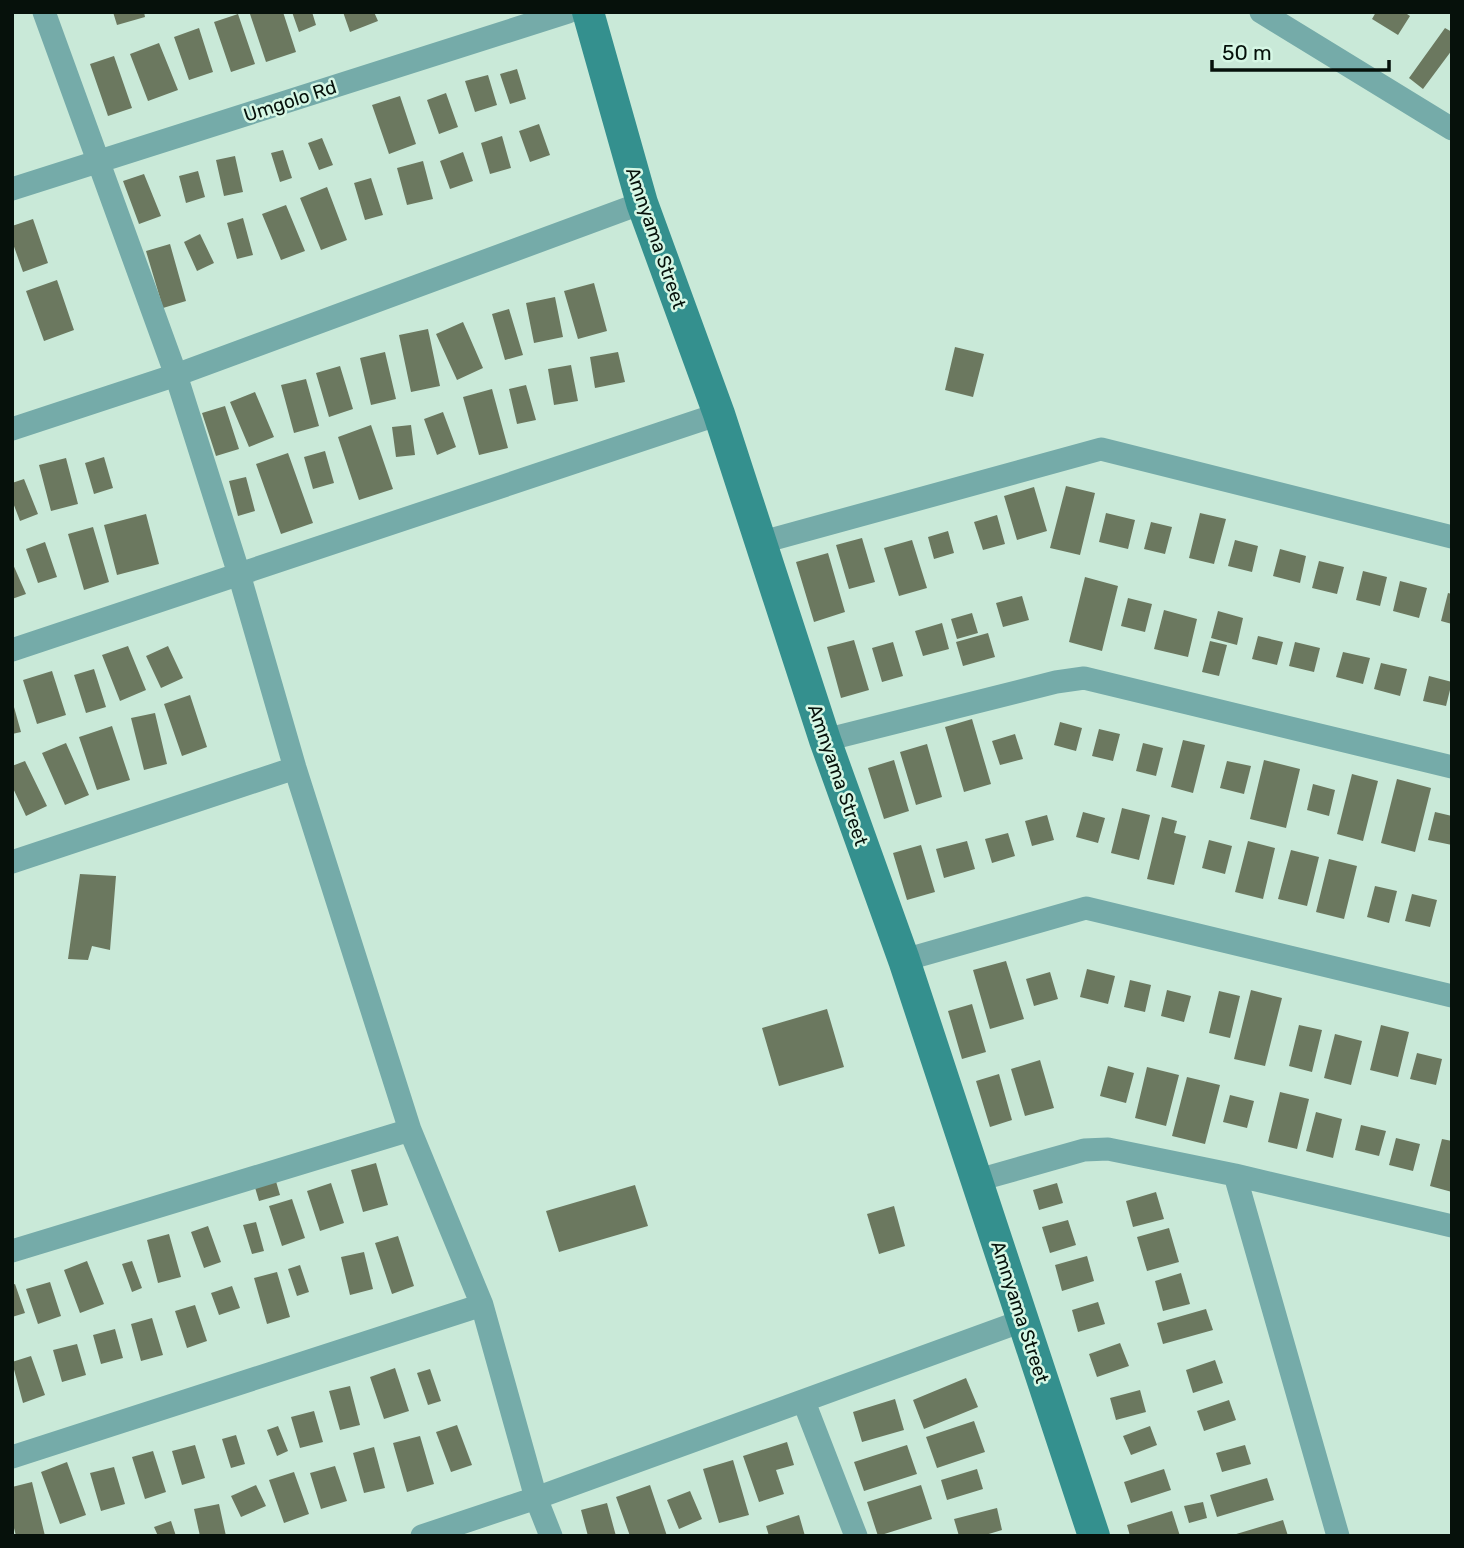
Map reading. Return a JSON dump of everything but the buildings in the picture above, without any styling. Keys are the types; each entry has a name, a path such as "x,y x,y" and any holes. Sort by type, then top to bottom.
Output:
{"street":[{"path":"44,12 176,375 239,574 295,768 410,1130 482,1305 536,1498 551,1536"},
{"name":"Umgolo Rd","path":"12,189 568,12"},
{"name":"Amnyama Street","path":"588,12 642,203 719,414 759,543 825,740 904,960 1094,1536"},
{"path":"1261,12 1452,129"},
{"path":"12,429 176,375 642,203"},
{"path":"12,650 719,414"},
{"path":"759,543 1101,449 1452,537"},
{"path":"825,740 1056,682 1084,678 1452,767"},
{"path":"12,862 295,768"},
{"path":"904,960 1086,908 1452,996"},
{"path":"12,1251 410,1130"},
{"path":"978,1180 1096,1148 1235,1175 1452,1226"},
{"path":"1235,1175 1338,1536"},
{"path":"12,1457 482,1305"},
{"path":"422,1536 804,1402 1022,1321"},
{"path":"804,1402 856,1536"}]}
